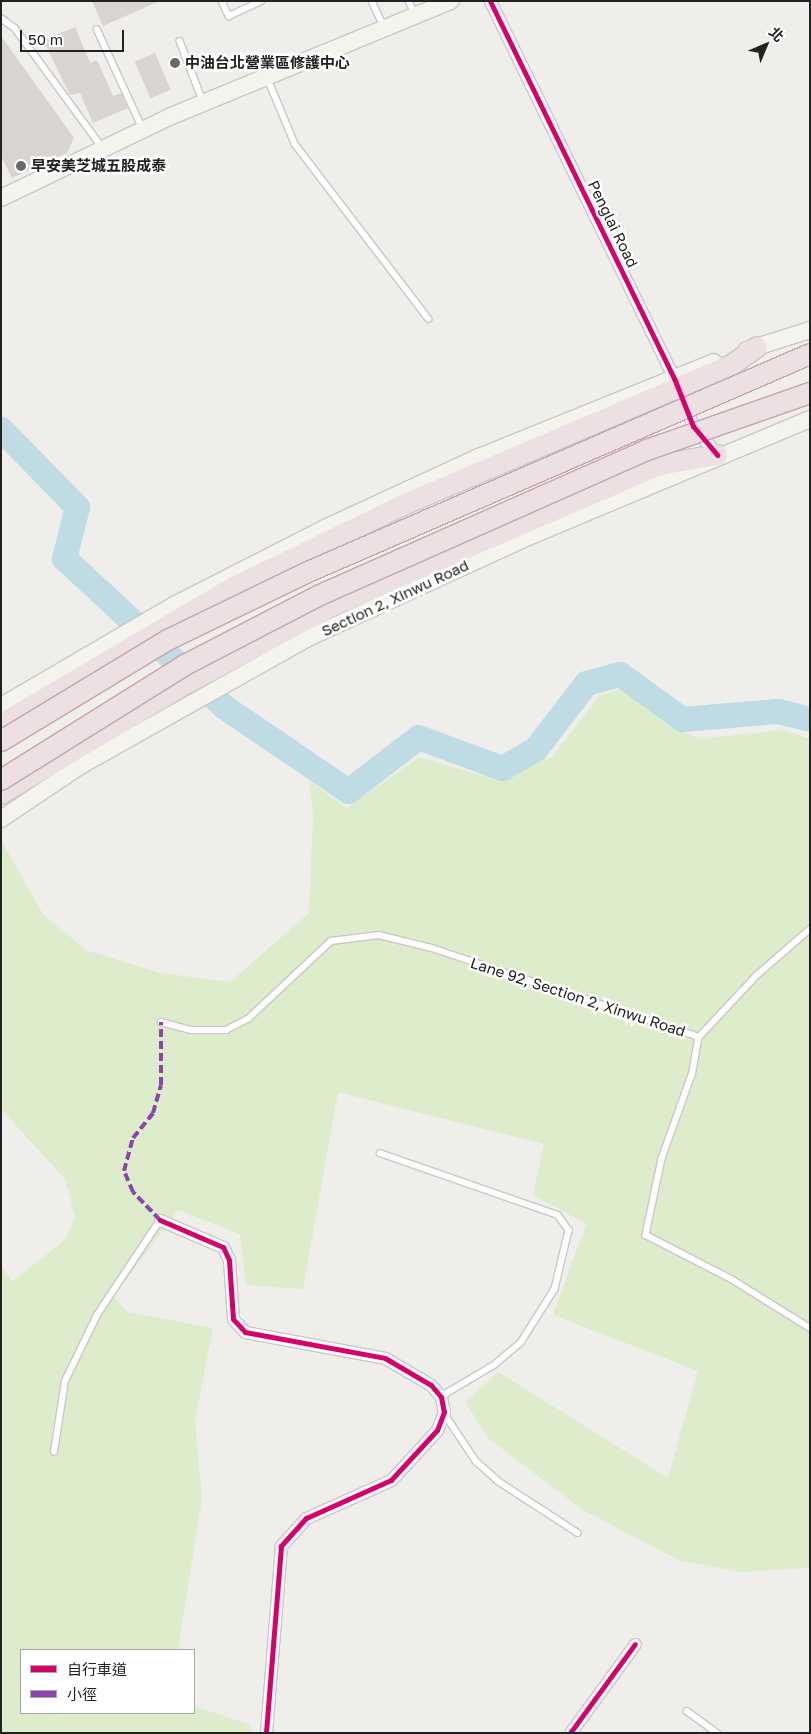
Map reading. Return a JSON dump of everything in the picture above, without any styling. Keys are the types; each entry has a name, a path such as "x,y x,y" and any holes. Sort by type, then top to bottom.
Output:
{"highway":[{"path":"1,724 234,587 402,506 676,382 733,364 757,347"},
{"path":"1,741 168,640 308,572 810,354"},
{"path":"1,780 185,665 320,595 641,453 810,393"},
{"path":"1,794 234,657 332,606 477,542 660,465 718,455"}],"main road":[{"path":"1,198 102,147 385,29 412,8 451,1"},
{"path":"757,347 810,330"},
{"path":"1,706 174,605 326,528 480,457 676,382"},
{"name":"Section 2, Xinwu Road","path":"1,819 80,766 310,637 718,455 810,419"}],"street":[{"name":"Penglai Road","path":"490,1 676,382 693,426 718,455"},
{"path":"160,1220 223,1247 229,1260 232,1319 245,1332 385,1358 431,1385 441,1397 444,1412 416,1457 391,1480 306,1518 281,1546 266,1733"},
{"path":"570,1733 635,1644"}],"lane":[{"path":"222,1 229,16 260,1"},
{"path":"372,1 385,29"},
{"path":"1,18 15,28 102,147"},
{"path":"97,29 143,129"},
{"path":"180,41 204,103"},
{"path":"268,77 295,144 429,318"},
{"path":"699,1037 756,976 810,929"},
{"name":"Lane 92, Section 2, Xinwu Road","path":"161,1022 191,1030 226,1030 248,1019 331,941 379,935 432,948 699,1037 692,1075 662,1159 646,1235 733,1280 810,1328"},
{"path":"380,1153 558,1215 569,1230 555,1289 520,1343 494,1365 441,1397"},
{"path":"54,1452 65,1381 97,1315 160,1220"},
{"path":"444,1412 476,1461 498,1482 578,1533"},
{"path":"687,1711 717,1733"}],"green space":[{"path":"621,689 670,727 701,739 783,730 810,739 809,1568 743,1572 680,1561 583,1510 489,1439 465,1402 498,1372 668,1478 698,1371 553,1315 586,1224 533,1195 544,1144 338,1092 303,1289 246,1285 240,1234 178,1210 114,1296 127,1312 213,1328 195,1420 202,1498 178,1649 20,1649 20,1714 195,1714 195,1706 251,1725 252,1733 1,1733 1,1267 13,1281 65,1240 75,1216 65,1179 1,1109 1,840 43,914 86,950 160,973 230,982 309,913 313,816 309,781 347,808 419,757 494,779 552,757 599,696"}],"building":[{"path":"92,1 160,1 103,26"},
{"path":"75,27 90,63 97,60 113,96 121,93 128,108 93,123 80,93 70,95 43,40"},
{"path":"1,36 74,138 67,153 12,178 1,156"},
{"path":"155,53 171,90 150,98 135,62"}],"waterway":[{"path":"1,429 77,507 64,558 223,706 348,791 418,737 502,768 536,748 586,683 620,674 682,719 778,711 810,719"}],"marked path":[{"path":"160,1220 133,1192 124,1171 133,1138 153,1113 161,1085 161,1022"}],"cycle path":[{"path":"490,1 674,378 693,426 717,455"},
{"path":"160,1220 223,1247 229,1260 233,1319 245,1332 385,1358 431,1385 441,1397 444,1412 437,1430 391,1480 306,1518 281,1546 266,1733"},
{"path":"570,1733 635,1644"}],"place":[{"name":"中油台北營業區修護中心","path":"175,63"},
{"name":"早安美芝城五股成泰","path":"21,166"}]}
